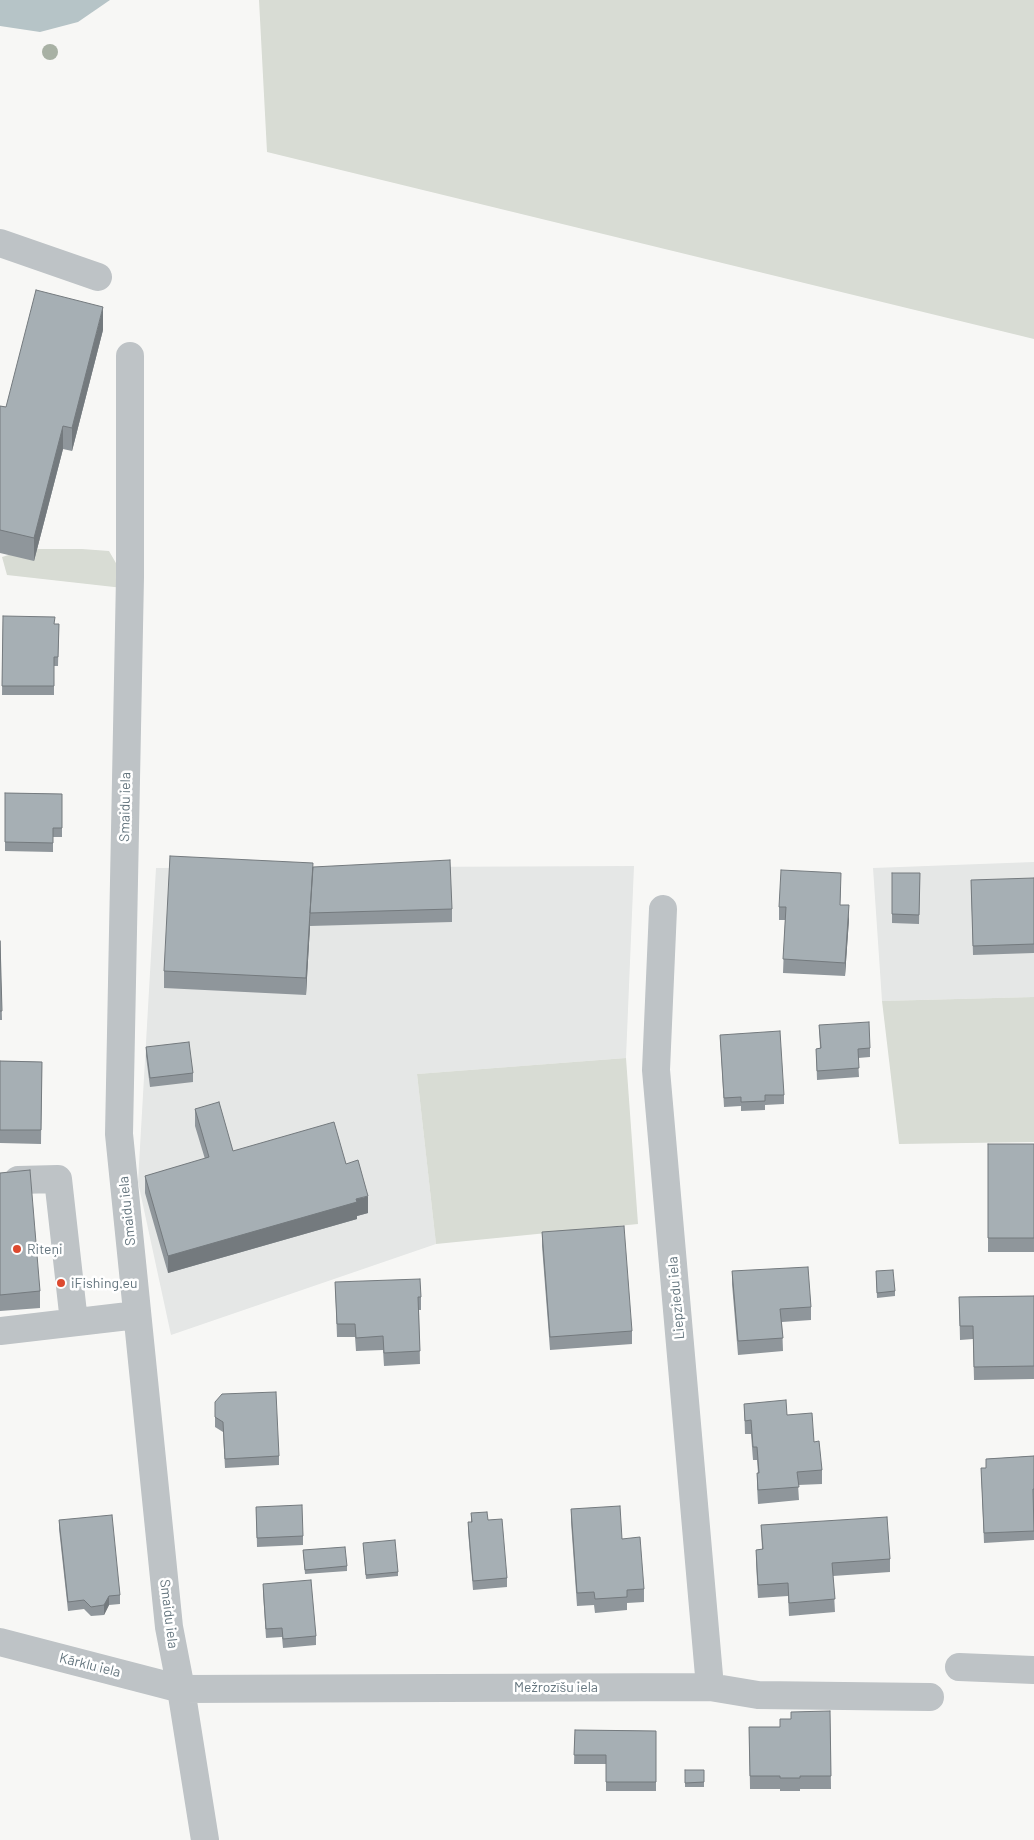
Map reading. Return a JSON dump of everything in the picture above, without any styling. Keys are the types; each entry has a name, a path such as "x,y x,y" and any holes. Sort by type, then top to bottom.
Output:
{"street":[{"path":"0,243 98,277"},
{"name":"Smaidu iela","path":"130,356 130,577 119,1134 169,1627 205,1840"},
{"name":"Liepziedu iela","path":"663,909 656,1070 710,1687"},
{"path":"18,1180 58,1179 74,1322"},
{"path":"0,1331 137,1315"},
{"name":"Kārklu iela","path":"0,1642 181,1689"},
{"path":"959,1667 1034,1670"},
{"name":"Mežrozīšu iela","path":"181,1689 710,1687 758,1695 930,1697"}],"shaded area":[{"path":"0,0 110,0 78,22 40,32 0,26"},
{"path":"259,0 1034,0 1034,339 267,152"},
{"path":"28,549 109,551 124,577 123,588 7,575 2,557"},
{"path":"1034,862 1034,997 882,1001 873,868"},
{"path":"634,866 626,1058 417,1074 436,1244 171,1335 138,1182 156,868"},
{"path":"1034,997 1034,1142 899,1144 882,1001"},
{"path":"626,1058 638,1224 436,1244 417,1074"}],"building":[{"path":"36,290 103,307 72,428 63,426 34,538 0,530 0,406 6,407"},
{"path":"3,616 55,617 54,624 59,624 58,657 54,657 54,686 2,686"},
{"path":"5,793 62,794 62,828 53,828 53,843 5,842"},
{"path":"170,856 313,863 306,978 164,971"},
{"path":"450,860 452,909 310,913 313,867"},
{"path":"781,870 841,873 840,905 849,905 845,963 783,959 786,907 779,907"},
{"path":"892,873 920,873 919,915 892,914"},
{"path":"1034,878 1034,944 973,946 971,880"},
{"path":"0,941 2,1011 0,1011"},
{"path":"869,1022 870,1048 858,1049 859,1068 817,1071 816,1049 821,1048 819,1025"},
{"path":"780,1031 784,1095 765,1095 765,1101 741,1102 741,1097 724,1098 720,1035"},
{"path":"189,1042 193,1073 150,1078 146,1047"},
{"path":"0,1061 42,1062 41,1130 0,1130"},
{"path":"219,1102 233,1151 334,1122 346,1164 358,1160 368,1196 356,1199 357,1202 168,1256 145,1176 209,1157 195,1109"},
{"path":"988,1144 1034,1144 1034,1238 988,1238"},
{"name":"Riteņi","path":"30,1170 40,1291 0,1295 0,1173"},
{"path":"624,1226 632,1331 550,1337 542,1232"},
{"path":"808,1267 811,1307 780,1309 783,1338 738,1341 732,1271"},
{"path":"893,1270 895,1291 877,1293 876,1271"},
{"path":"420,1279 421,1297 418,1297 420,1351 384,1353 383,1336 356,1338 355,1324 337,1324 335,1282"},
{"path":"1034,1296 1034,1366 974,1367 973,1326 960,1326 959,1297"},
{"path":"276,1392 279,1456 225,1459 223,1422 215,1417 215,1402 222,1394"},
{"path":"786,1400 787,1415 812,1413 814,1442 819,1441 822,1470 797,1472 799,1487 758,1490 757,1447 753,1447 751,1420 745,1421 744,1404"},
{"path":"1034,1456 1034,1531 984,1533 981,1468 986,1468 986,1459"},
{"path":"302,1505 303,1536 257,1538 256,1507"},
{"path":"620,1506 622,1539 640,1537 644,1589 627,1590 627,1597 595,1599 594,1592 577,1593 571,1509"},
{"path":"487,1512 488,1520 502,1519 507,1578 473,1581 468,1522 472,1522 471,1513"},
{"path":"112,1515 120,1595 109,1596 104,1605 91,1607 84,1600 68,1602 59,1520"},
{"path":"887,1517 890,1559 832,1563 835,1599 789,1603 788,1583 758,1585 756,1550 763,1549 761,1525"},
{"path":"395,1540 398,1572 366,1575 363,1543"},
{"path":"345,1547 347,1566 305,1570 303,1550"},
{"path":"311,1580 316,1636 283,1639 282,1628 266,1629 263,1584"},
{"path":"830,1711 831,1776 780,1778 780,1776 750,1776 749,1727 780,1727 780,1719 791,1719 791,1712"},
{"path":"575,1730 656,1731 656,1782 606,1782 606,1755 574,1755"},
{"path":"685,1770 704,1770 704,1782 685,1783"}],"place":[{"name":"Riteņi","path":"17,1249"},
{"name":"iFishing.eu","path":"61,1283"}]}
